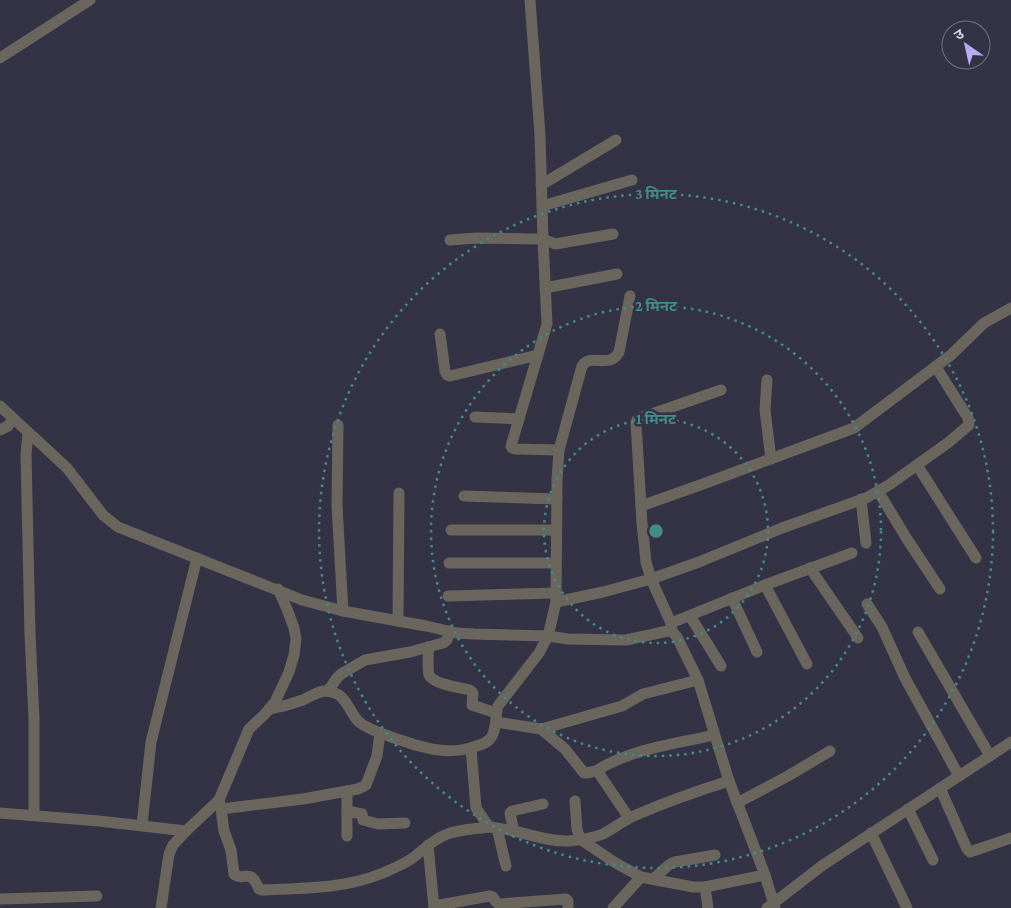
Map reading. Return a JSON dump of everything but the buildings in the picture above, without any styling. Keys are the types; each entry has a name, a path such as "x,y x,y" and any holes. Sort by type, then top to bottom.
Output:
{"street":[{"path":"0,58 90,0"},
{"path":"530,0 540,135 547,324 511,446 515,449 560,450"},
{"path":"541,184 616,140"},
{"path":"542,206 632,180"},
{"path":"450,240 476,238 543,239 555,244 613,234"},
{"path":"546,288 617,274"},
{"path":"270,709 293,704 320,692 328,691 339,695 359,722 380,733 429,750 450,751 471,748 480,745 490,738 498,706 539,653 548,636 556,597 556,530 560,450 582,366 587,361 611,360 615,358 619,352 630,296"},
{"path":"641,506 854,428 951,355 984,323 1011,308"},
{"path":"440,334 445,371 450,376 538,355"},
{"path":"448,596 556,597 603,592 651,579 699,562 782,528 861,499 889,485 949,442 969,425 968,418 936,367"},
{"path":"766,380 765,410 771,459"},
{"path":"721,390 637,420 646,562 651,579 676,637 698,680 729,781 765,875 772,906 823,865 1011,742"},
{"path":"0,406 67,468 103,515 118,527 302,600 343,611 450,631 474,634 548,636 568,639 626,640 668,631 690,616 732,598 852,553"},
{"path":"475,417 519,419"},
{"path":"0,430 8,426 13,419"},
{"path":"338,424 337,506 343,611"},
{"path":"28,433 26,454 34,719 34,815"},
{"path":"917,465 976,558"},
{"path":"878,491 940,589"},
{"path":"398,621 399,493"},
{"path":"464,496 557,499"},
{"path":"861,499 866,543"},
{"path":"451,530 556,530"},
{"path":"142,825 151,742 196,558"},
{"path":"449,564 556,563"},
{"path":"810,568 858,638"},
{"path":"765,585 807,664"},
{"path":"278,589 294,628 296,639 294,655 289,672 275,702 249,729 220,805 224,831 230,845 236,877 250,876 259,889 262,890 341,885 382,874 414,858 445,835 453,832 494,827"},
{"path":"732,598 758,652"},
{"path":"868,604 882,627 905,678 959,776"},
{"path":"690,616 721,666"},
{"path":"328,691 337,678 365,660 410,652 445,642 450,631"},
{"path":"918,632 990,756"},
{"path":"428,647 429,674 432,679 470,690 473,693 472,704 496,718 541,729 565,749 584,773 596,771 611,762 657,747 714,735"},
{"path":"541,729 622,706 643,694 698,680"},
{"path":"161,908 169,854 173,845 186,831 220,805 303,799 358,789 366,785 377,756 380,733"},
{"path":"471,748 476,808 487,824 558,841 580,839 604,833 629,818 690,793 729,781"},
{"path":"737,803 830,751"},
{"path":"596,771 600,774 629,818"},
{"path":"940,788 970,852 1011,838"},
{"path":"346,836 347,791"},
{"path":"575,801 576,829 580,839 614,862 647,878 693,887 705,887 765,875"},
{"path":"514,832 510,816 512,811 543,804"},
{"path":"908,808 932,860"},
{"path":"347,811 362,814 363,820 378,824 405,823"},
{"path":"0,813 142,825 186,831"},
{"path":"494,827 506,866"},
{"path":"870,833 907,908"},
{"path":"428,846 434,907 490,896 499,904 566,899 568,901 568,908"},
{"path":"613,908 647,878 670,864 715,855"},
{"path":"705,887 708,908"},
{"path":"1,900 96,896"}]}
